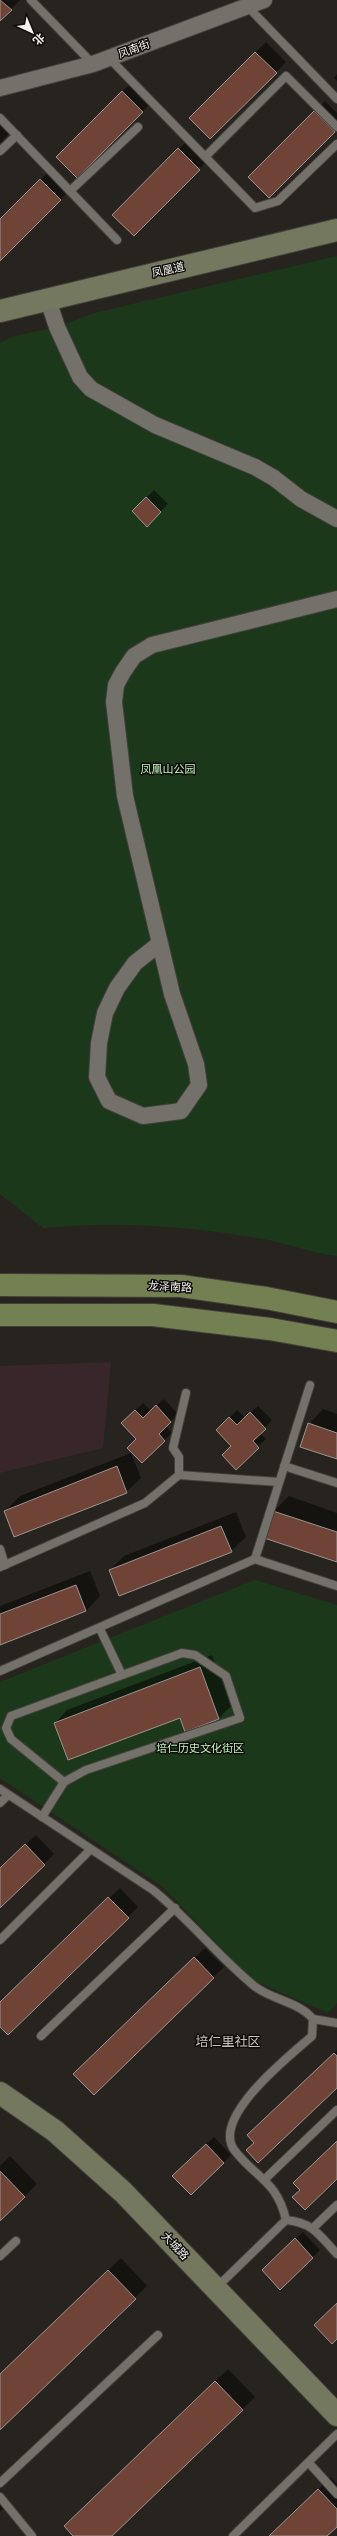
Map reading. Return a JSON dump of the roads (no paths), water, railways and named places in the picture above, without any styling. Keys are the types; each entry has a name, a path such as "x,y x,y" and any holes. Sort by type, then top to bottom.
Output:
{"main road":[{"name":"龙泽南路","path":"0,1285 181,1286 266,1298 337,1312"},
{"path":"0,1315 153,1315 270,1329 337,1341"}],"street":[{"name":"凤南街","path":"0,88 93,64 264,0"},
{"name":"凤凰道","path":"0,311 337,230"},
{"path":"51,309 57,327 80,376 91,389 155,425 255,468 274,478 301,499 337,519"},
{"path":"159,944 135,963 117,988 106,1013 99,1043 97,1077 109,1101 143,1116 181,1111 199,1085 196,1064 172,994 159,944 125,796 114,702 116,685 134,656 152,645 337,599"},
{"name":"大城路","path":"0,2093 54,2131 123,2192 337,2415"}],"lane":[{"path":"35,1 93,64"},
{"path":"248,7 337,99"},
{"path":"109,58 255,208 278,201 337,144"},
{"path":"206,156 286,76 337,127"},
{"path":"0,118 117,240"},
{"path":"70,191 138,127"},
{"path":"0,151 17,136"},
{"path":"255,1559 310,1385"},
{"path":"179,1475 179,1457 173,1448 186,1393"},
{"path":"284,1466 337,1483"},
{"path":"0,1549 2,1566 145,1503 179,1475 279,1482"},
{"path":"0,1671 100,1629 255,1559 337,1586"},
{"path":"100,1629 122,1675"},
{"path":"42,1817 64,1782 86,1770 240,1718 226,1676 195,1654 182,1653 11,1716 6,1728 11,1739 64,1782"},
{"path":"0,1789 90,1850 153,1890 175,1908 253,1985 306,2011 313,2019 337,2023"},
{"path":"0,1802 8,1795"},
{"path":"0,1940 90,1850"},
{"path":"41,2036 175,1908"},
{"path":"286,2220 282,2203 265,2179 233,2149 231,2135 234,2117 245,2098 312,2036 313,2019"},
{"path":"265,2179 337,2110"},
{"path":"312,2228 337,2205"},
{"path":"216,2289 286,2220"},
{"path":"286,2220 302,2222 312,2228 337,2254"},
{"path":"0,2256 16,2241"},
{"path":"0,2483 158,2335"},
{"path":"233,2536 337,2434"},
{"path":"309,2463 337,2494"},
{"path":"0,2498 32,2536"}],"district":[{"name":"培仁里社区","path":"228,2041"}],"park label":[{"name":"凤凰山公园","path":"168,769"},
{"name":"培仁历史文化街区","path":"200,1748"}]}
